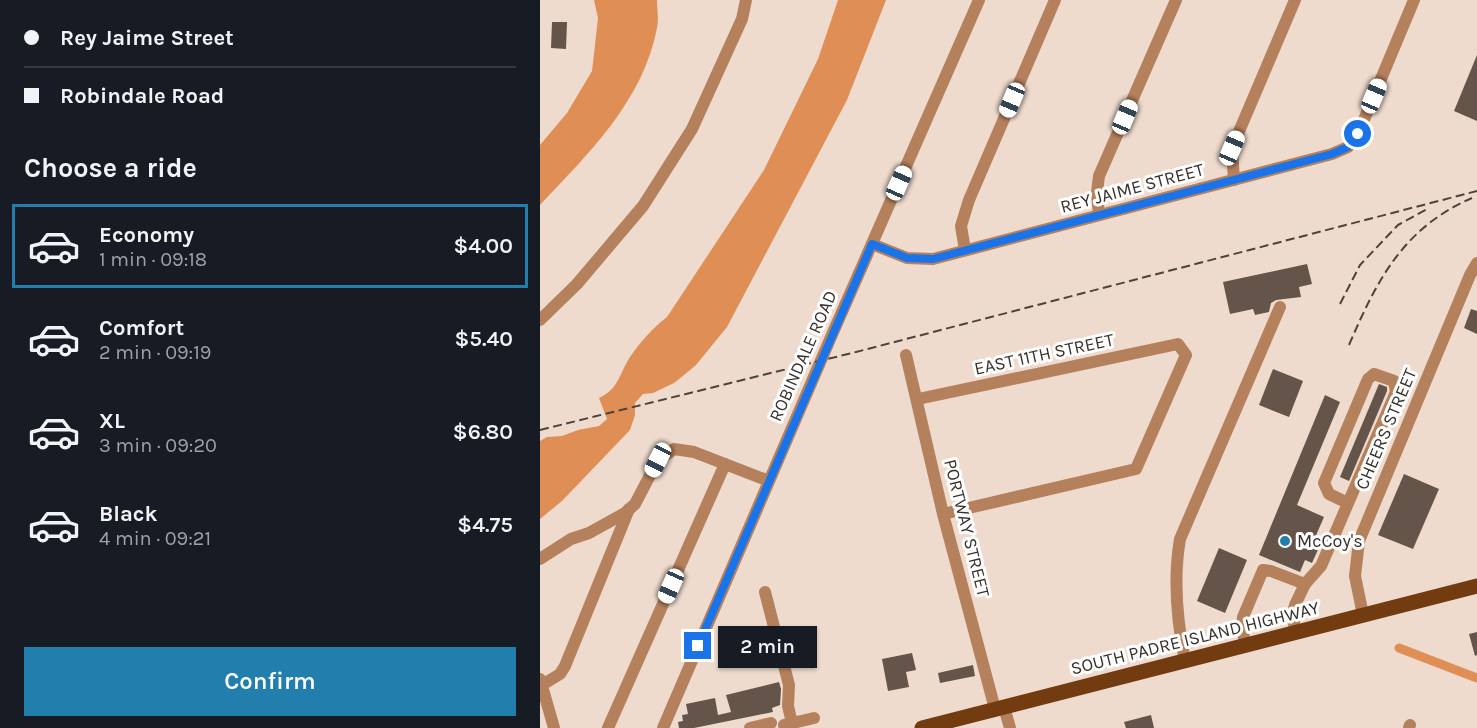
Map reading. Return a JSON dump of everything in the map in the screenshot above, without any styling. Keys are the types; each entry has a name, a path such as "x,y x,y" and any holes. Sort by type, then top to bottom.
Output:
{"main road":[{"name":"SOUTH PADRE ISLAND HIGHWAY","path":"922,728 1477,586"}],"street":[{"path":"540,320 578,284 643,206 692,129 742,19 746,0"},
{"name":"ROBINDALE ROAD","path":"663,728 979,0"},
{"path":"965,250 961,225 969,200 1055,0"},
{"path":"1099,215 1097,192 1099,176 1176,0"},
{"path":"1234,180 1232,148 1295,0"},
{"name":"REY JAIME STREET","path":"872,244 907,258 933,259 1332,154 1348,147 1358,134 1414,0"},
{"name":"CHEERS STREET","path":"1363,615 1355,576 1359,541 1477,263"},
{"path":"1185,661 1179,633 1176,589 1176,560 1180,539 1280,307"},
{"name":"EAST 11TH STREET","path":"918,399 1178,344 1185,355 1136,469 943,514"},
{"name":"PORTWAY STREET","path":"906,355 943,514 999,708 1010,728"},
{"path":"1295,633 1293,613 1305,584 1321,566 1396,392 1394,381 1374,374 1368,379 1324,483 1329,494 1348,503"},
{"path":"540,559 571,539 589,532 629,509 635,504 658,460 675,449 694,452 769,481"},
{"path":"608,728 725,464"},
{"path":"554,728 541,681 560,674 565,666 629,509"},
{"path":"1245,645 1243,617 1263,570 1305,584"},
{"path":"765,592 789,685 788,725 814,718"},
{"path":"750,728 771,723"}],"shaded area":[{"path":"594,0 657,0 657,28 640,79 627,102 595,145 540,205 540,145 567,113 592,71 598,18"},
{"path":"838,0 886,0 847,100 727,327 696,365 674,383 653,393 643,394 635,403 635,415 630,430 562,501 540,519 540,441 547,437 562,436 599,426 607,419 599,398 615,386 638,346 667,317 764,170 818,59"}],"building":[{"path":"552,22 567,22 566,49 551,48"},
{"path":"1477,55 1477,121 1454,111"},
{"path":"1307,264 1312,284 1299,287 1301,297 1276,300 1271,303 1269,312 1255,315 1253,309 1230,314 1223,282"},
{"path":"1471,309 1477,311 1477,334 1464,328"},
{"path":"1273,369 1303,381 1289,417 1259,405"},
{"path":"1379,384 1387,387 1387,391 1349,481 1340,477"},
{"path":"1325,395 1340,402 1297,505 1324,517 1314,540 1321,543 1312,563 1305,560 1300,572 1259,555"},
{"path":"1404,474 1439,489 1413,549 1378,535"},
{"path":"1219,548 1247,560 1225,613 1197,601"},
{"path":"1477,632 1477,655 1475,656 1469,634"},
{"path":"912,653 916,670 906,672 909,687 888,691 882,659"},
{"path":"973,665 975,676 940,683 938,673"},
{"path":"779,682 780,705 772,708 773,712 694,728 679,728 678,722 683,721 682,715 688,714 686,704 715,698 718,715 731,712 726,695"},
{"path":"1151,715 1154,728 1126,728 1124,722"}],"waterway":[{"path":"1399,648 1477,678"}],"railway":[{"path":"540,430 856,352 1477,191"},
{"path":"1349,345 1370,299 1395,258 1428,224 1448,210 1472,198"},
{"path":"1340,304 1360,265 1398,225 1429,208"}],"place":[{"name":"McCoy's","path":"1285,541"}],"route":[{"path":"698,646 872,244 907,258 933,259 1332,154 1348,147 1358,134"}]}
